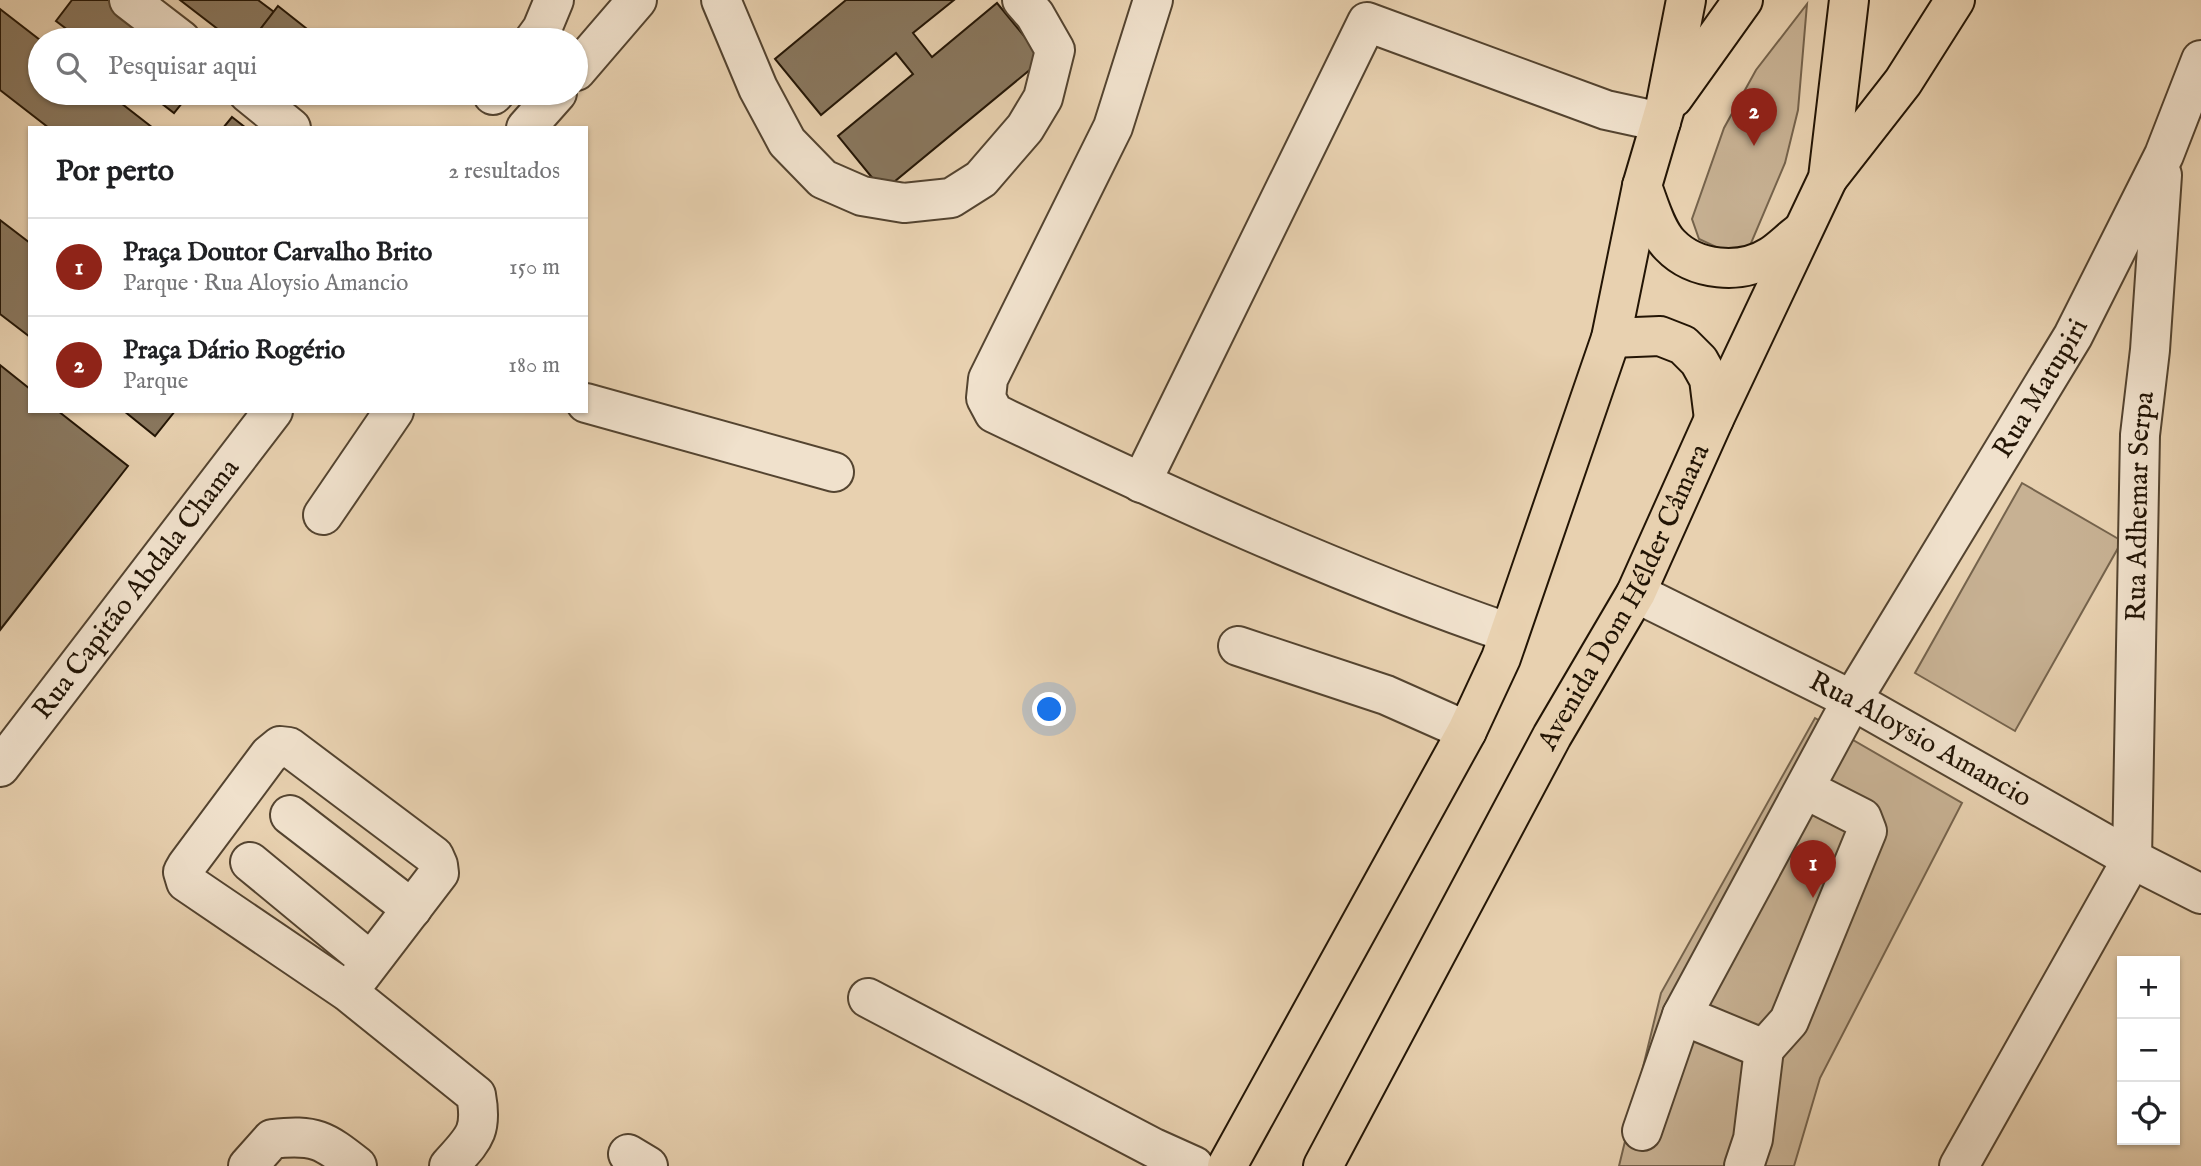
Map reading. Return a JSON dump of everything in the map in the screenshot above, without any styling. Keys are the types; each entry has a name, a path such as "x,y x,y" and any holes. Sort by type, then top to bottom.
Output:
{"main road":[{"path":"1227,1166 1467,731 1501,658 1611,338 1642,186 1663,115 1686,0"},
{"path":"1663,115 1743,0"},
{"name":"Avenida Dom Hélder Câmara","path":"1323,1166 1552,736 1636,593 1714,419 1828,178 1849,0"},
{"path":"1828,178 1903,82 1955,0"},
{"path":"1642,186 1653,216 1669,244 1692,261 1719,267 1748,266 1770,256 1803,230"},
{"path":"1611,338 1660,336 1683,345 1699,361 1709,379 1714,419"}],"street":[{"path":"129,0 165,28"},
{"path":"542,28 554,0"},
{"path":"588,57 638,0"},
{"path":"721,0 758,88 788,142 823,179 862,196 904,203 951,198 981,179 1025,128 1044,98 1055,50 1035,15 1022,0"},
{"path":"1153,0 1113,127 988,379 986,398 994,413 1141,483 1433,607 1509,633"},
{"path":"1141,483 1365,11 1606,110 1663,115"},
{"name":"Rua Matupiri","path":"1642,1131 1682,1015 1853,700 2073,336 2164,155 2201,60"},
{"path":"263,105 289,126"},
{"path":"528,126 546,105"},
{"name":"Rua Adhemar Serpa","path":"2132,859 2140,435 2150,350 2164,155"},
{"path":"588,404 834,472"},
{"name":"Rua Capitão Abdala Chama","path":"0,767 271,413"},
{"path":"323,515 393,413"},
{"name":"Rua Aloysio Amancio","path":"1636,593 1853,700 2132,859 2201,894"},
{"path":"1238,646 1386,695 1467,731"},
{"path":"348,992 439,873 438,865 434,856 289,747 280,746 270,755 183,872 186,882 348,992 476,1095 480,1117 472,1139 449,1166"},
{"path":"1744,1166 1753,1139 1764,1049 1789,1021 1867,831 1862,818 1805,789"},
{"path":"290,815 412,909"},
{"path":"1959,1166 2132,859"},
{"path":"250,862 370,961"},
{"path":"868,998 1194,1166"},
{"path":"1682,1015 1764,1049"},
{"path":"248,1166 272,1139 299,1136 327,1142 357,1166"}],"shaded area":[{"path":"1807,4 1798,110 1785,163 1749,248 1731,254 1699,239 1692,219 1724,128 1756,70"},
{"path":"2022,483 2122,541 2015,731 1915,673"},
{"path":"1815,718 1962,803 1820,1078 1794,1166 1619,1166 1661,993"}],"building":[{"path":"72,0 121,0 157,28 65,28 56,21"},
{"path":"180,0 258,0 274,12 261,28 216,28"},
{"path":"846,0 954,0 913,33 932,57 997,3 1043,59 883,191 838,136 913,74 896,53 821,115 775,59"},
{"path":"278,6 306,28 261,28"},
{"path":"0,9 28,31 28,105 123,105 150,126 46,126 0,90"},
{"path":"164,105 180,105 174,113"},
{"path":"232,117 243,126 225,126"},
{"path":"0,220 28,241 28,335 0,314"},
{"path":"0,365 28,387 28,413 61,413 128,466 0,630"},
{"path":"126,413 173,413 155,436"}],"place":[{"name":"Praça Dário Rogério","path":"1754,146"},
{"name":"Praça Doutor Carvalho Brito","path":"1813,898"}]}
